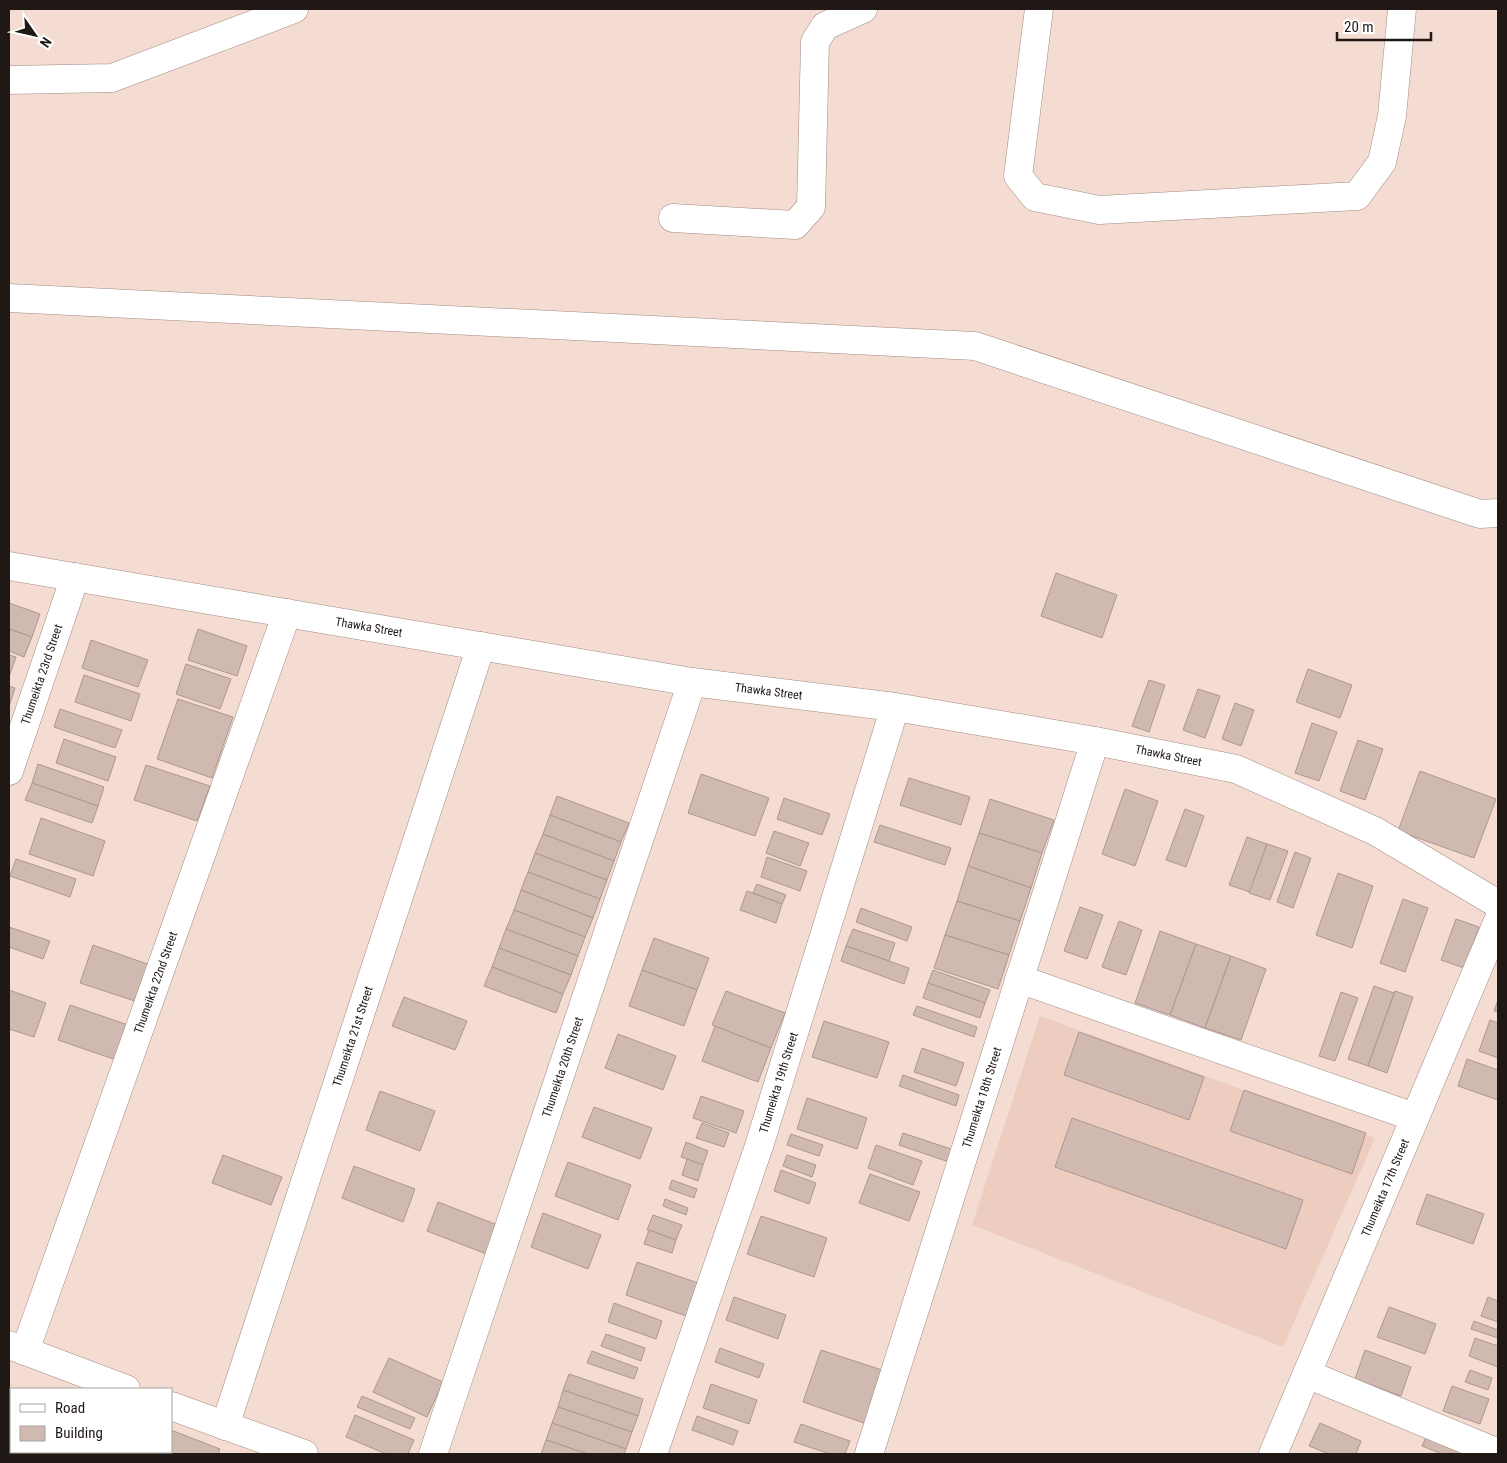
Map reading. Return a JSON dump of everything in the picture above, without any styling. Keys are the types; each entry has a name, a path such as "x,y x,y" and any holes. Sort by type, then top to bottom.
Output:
{"street":[{"path":"9,80 112,78 294,9"},
{"path":"673,218 795,225 811,207 815,42 826,26 863,9"},
{"path":"1039,9 1018,176 1035,198 1099,210 1357,196 1382,162 1392,116 1402,9"},
{"path":"9,298 975,346 1480,514 1498,513"},
{"name":"Thawka Street","path":"9,566 692,682 895,707 1095,741 1236,770 1375,831 1498,904"},
{"name":"Thumeikta 23rd Street","path":"9,771 75,577"},
{"name":"Thumeikta 22nd Street","path":"17,1348 287,613"},
{"name":"Thumeikta 21st Street","path":"225,1426 481,646"},
{"name":"Thumeikta 20th Street","path":"433,1454 692,682"},
{"name":"Thumeikta 19th Street","path":"653,1454 758,1146 895,707"},
{"name":"Thumeikta 18th Street","path":"876,1452 1019,979 1095,741"},
{"name":"Thumeikta 17th Street","path":"1273,1454 1498,921"},
{"path":"1019,979 1414,1117"},
{"path":"17,1348 123,1388"},
{"path":"1306,1374 1498,1453"},
{"path":"172,1406 304,1454"}],"shaded area":[{"path":"1040,1016 1375,1138 1283,1347 972,1225"}],"building":[{"path":"1056,573 1117,595 1102,638 1041,616"},
{"path":"9,603 40,614 32,637 9,629"},
{"path":"9,629 32,637 24,657 9,651"},
{"path":"198,629 247,646 237,676 188,660"},
{"path":"91,640 148,660 138,687 82,668"},
{"path":"9,655 16,657 9,677"},
{"path":"186,664 231,679 220,709 176,694"},
{"path":"1308,669 1352,685 1340,718 1296,702"},
{"path":"84,675 140,694 131,721 75,702"},
{"path":"1149,680 1165,685 1149,732 1132,726"},
{"path":"9,686 15,688 9,707"},
{"path":"1198,689 1220,696 1205,738 1183,730"},
{"path":"178,699 233,717 212,778 157,759"},
{"path":"1235,703 1254,710 1241,746 1222,739"},
{"path":"60,709 122,730 115,748 54,727"},
{"path":"1312,723 1337,732 1319,781 1295,773"},
{"path":"64,739 116,757 108,781 56,763"},
{"path":"1358,740 1383,749 1365,800 1340,791"},
{"path":"38,764 104,787 98,806 32,783"},
{"path":"146,765 210,786 197,821 134,800"},
{"path":"1420,771 1496,799 1474,858 1398,831"},
{"path":"701,774 769,798 755,836 688,813"},
{"path":"909,778 970,797 961,825 900,805"},
{"path":"32,783 98,806 92,823 25,800"},
{"path":"1125,789 1158,801 1135,866 1102,854"},
{"path":"557,796 629,823 621,842 550,815"},
{"path":"784,798 830,814 822,835 777,819"},
{"path":"990,799 1054,820 1042,853 979,833"},
{"path":"1185,809 1204,816 1186,867 1166,860"},
{"path":"550,815 621,842 614,861 543,834"},
{"path":"41,818 105,841 93,876 29,854"},
{"path":"880,825 951,848 945,865 874,842"},
{"path":"774,831 809,843 800,866 766,853"},
{"path":"979,833 1042,853 1031,888 968,866"},
{"path":"543,834 614,861 607,880 535,853"},
{"path":"1247,837 1267,844 1250,892 1229,885"},
{"path":"1267,844 1288,851 1270,900 1249,893"},
{"path":"1295,852 1311,858 1293,908 1277,902"},
{"path":"535,853 607,880 600,899 528,872"},
{"path":"767,857 807,871 800,891 761,877"},
{"path":"16,859 76,879 70,897 10,876"},
{"path":"968,866 1031,888 1020,921 957,901"},
{"path":"528,872 600,899 593,918 521,890"},
{"path":"1338,873 1373,886 1352,948 1316,935"},
{"path":"757,884 786,895 782,904 753,893"},
{"path":"521,890 593,918 585,937 514,910"},
{"path":"747,891 782,904 776,923 740,910"},
{"path":"1403,899 1428,908 1405,972 1380,963"},
{"path":"957,901 1020,921 1009,955 945,935"},
{"path":"1080,907 1103,915 1087,959 1064,951"},
{"path":"861,908 912,927 907,941 856,922"},
{"path":"514,910 585,937 578,956 506,929"},
{"path":"1456,919 1479,927 1464,968 1441,960"},
{"path":"1119,921 1142,930 1126,975 1102,967"},
{"path":"9,927 50,941 43,959 9,947"},
{"path":"506,929 578,956 571,975 499,948"},
{"path":"853,929 895,943 889,961 846,946"},
{"path":"1160,931 1196,944 1170,1015 1135,1003"},
{"path":"945,935 1009,955 998,989 934,968"},
{"path":"654,938 709,958 697,990 642,970"},
{"path":"1196,944 1231,956 1205,1028 1170,1015"},
{"path":"93,945 156,967 144,1004 80,983"},
{"path":"846,946 909,968 904,984 841,961"},
{"path":"499,948 571,975 563,994 492,967"},
{"path":"1231,956 1266,969 1241,1040 1205,1028"},
{"path":"492,967 563,994 556,1013 484,986"},
{"path":"642,970 697,990 684,1026 629,1006"},
{"path":"933,970 990,990 985,1003 928,983"},
{"path":"928,983 985,1003 980,1018 923,998"},
{"path":"1374,986 1394,993 1368,1066 1348,1059"},
{"path":"9,990 46,1003 34,1037 9,1029"},
{"path":"726,991 785,1013 771,1048 712,1025"},
{"path":"1395,991 1413,997 1387,1073 1368,1066"},
{"path":"1341,992 1358,998 1335,1061 1319,1056"},
{"path":"404,997 467,1021 455,1050 392,1026"},
{"path":"1498,1000 1498,1012 1494,1011"},
{"path":"70,1005 134,1027 122,1062 58,1040"},
{"path":"917,1006 977,1027 974,1037 913,1015"},
{"path":"1490,1020 1498,1023 1498,1058 1479,1051"},
{"path":"824,1021 889,1042 877,1078 812,1057"},
{"path":"715,1026 771,1048 758,1082 702,1061"},
{"path":"1079,1032 1204,1077 1189,1120 1064,1075"},
{"path":"618,1034 676,1056 663,1090 605,1068"},
{"path":"922,1048 964,1063 956,1086 914,1072"},
{"path":"1467,1059 1498,1070 1498,1100 1458,1086"},
{"path":"903,1075 959,1095 956,1106 899,1086"},
{"path":"1244,1090 1366,1133 1352,1174 1230,1131"},
{"path":"380,1091 435,1111 420,1151 366,1130"},
{"path":"701,1096 744,1111 736,1133 693,1118"},
{"path":"807,1098 867,1118 857,1149 797,1129"},
{"path":"594,1107 652,1128 640,1159 582,1137"},
{"path":"1072,1118 1303,1200 1286,1249 1055,1167"},
{"path":"702,1123 729,1133 724,1147 696,1138"},
{"path":"903,1133 954,1150 949,1162 899,1145"},
{"path":"791,1134 823,1145 819,1156 787,1145"},
{"path":"686,1142 708,1151 703,1165 681,1157"},
{"path":"876,1145 922,1161 913,1185 868,1168"},
{"path":"223,1155 282,1177 271,1205 212,1183"},
{"path":"787,1155 816,1165 812,1177 783,1166"},
{"path":"687,1159 703,1165 698,1181 682,1175"},
{"path":"568,1162 631,1185 618,1220 555,1196"},
{"path":"354,1166 415,1189 403,1222 342,1198"},
{"path":"781,1170 816,1183 809,1204 774,1191"},
{"path":"870,1174 920,1192 909,1221 859,1203"},
{"path":"672,1180 697,1189 694,1198 669,1189"},
{"path":"1427,1194 1484,1214 1473,1244 1416,1224"},
{"path":"665,1199 688,1208 686,1215 663,1206"},
{"path":"438,1202 500,1226 489,1255 427,1231"},
{"path":"543,1213 601,1235 588,1269 531,1247"},
{"path":"653,1215 682,1225 676,1240 647,1230"},
{"path":"761,1216 827,1238 814,1277 747,1254"},
{"path":"649,1230 676,1240 672,1253 644,1244"},
{"path":"637,1262 704,1285 692,1318 626,1295"},
{"path":"734,1297 786,1315 778,1339 726,1320"},
{"path":"1488,1297 1498,1301 1498,1322 1481,1316"},
{"path":"614,1303 662,1321 656,1339 608,1322"},
{"path":"1389,1307 1436,1324 1425,1354 1377,1337"},
{"path":"1474,1321 1498,1330 1498,1338 1471,1329"},
{"path":"606,1334 645,1348 641,1361 601,1346"},
{"path":"1475,1338 1498,1346 1498,1367 1469,1356"},
{"path":"720,1348 764,1364 759,1378 715,1362"},
{"path":"821,1350 885,1371 867,1424 803,1402"},
{"path":"1365,1350 1411,1367 1401,1396 1355,1379"},
{"path":"592,1351 638,1368 634,1379 587,1363"},
{"path":"389,1358 443,1382 427,1417 373,1392"},
{"path":"1470,1370 1492,1378 1488,1390 1465,1382"},
{"path":"569,1374 643,1399 638,1416 563,1390"},
{"path":"711,1384 757,1400 749,1424 703,1408"},
{"path":"1452,1386 1489,1399 1480,1424 1443,1411"},
{"path":"563,1390 638,1416 632,1432 558,1407"},
{"path":"362,1396 415,1418 410,1429 357,1407"},
{"path":"558,1407 632,1432 626,1449 552,1423"},
{"path":"355,1415 414,1440 408,1454 386,1454 346,1437"},
{"path":"697,1416 738,1431 733,1445 692,1430"},
{"path":"552,1423 626,1449 624,1454 588,1454 546,1440"},
{"path":"1320,1423 1361,1441 1356,1454 1329,1454 1309,1446"},
{"path":"801,1424 850,1441 845,1454 830,1454 794,1442"},
{"path":"172,1430 220,1449 218,1454 158,1453 172,1453"},
{"path":"1427,1435 1464,1451 1463,1454 1442,1454 1422,1446"},
{"path":"546,1440 588,1454 541,1454"}]}
